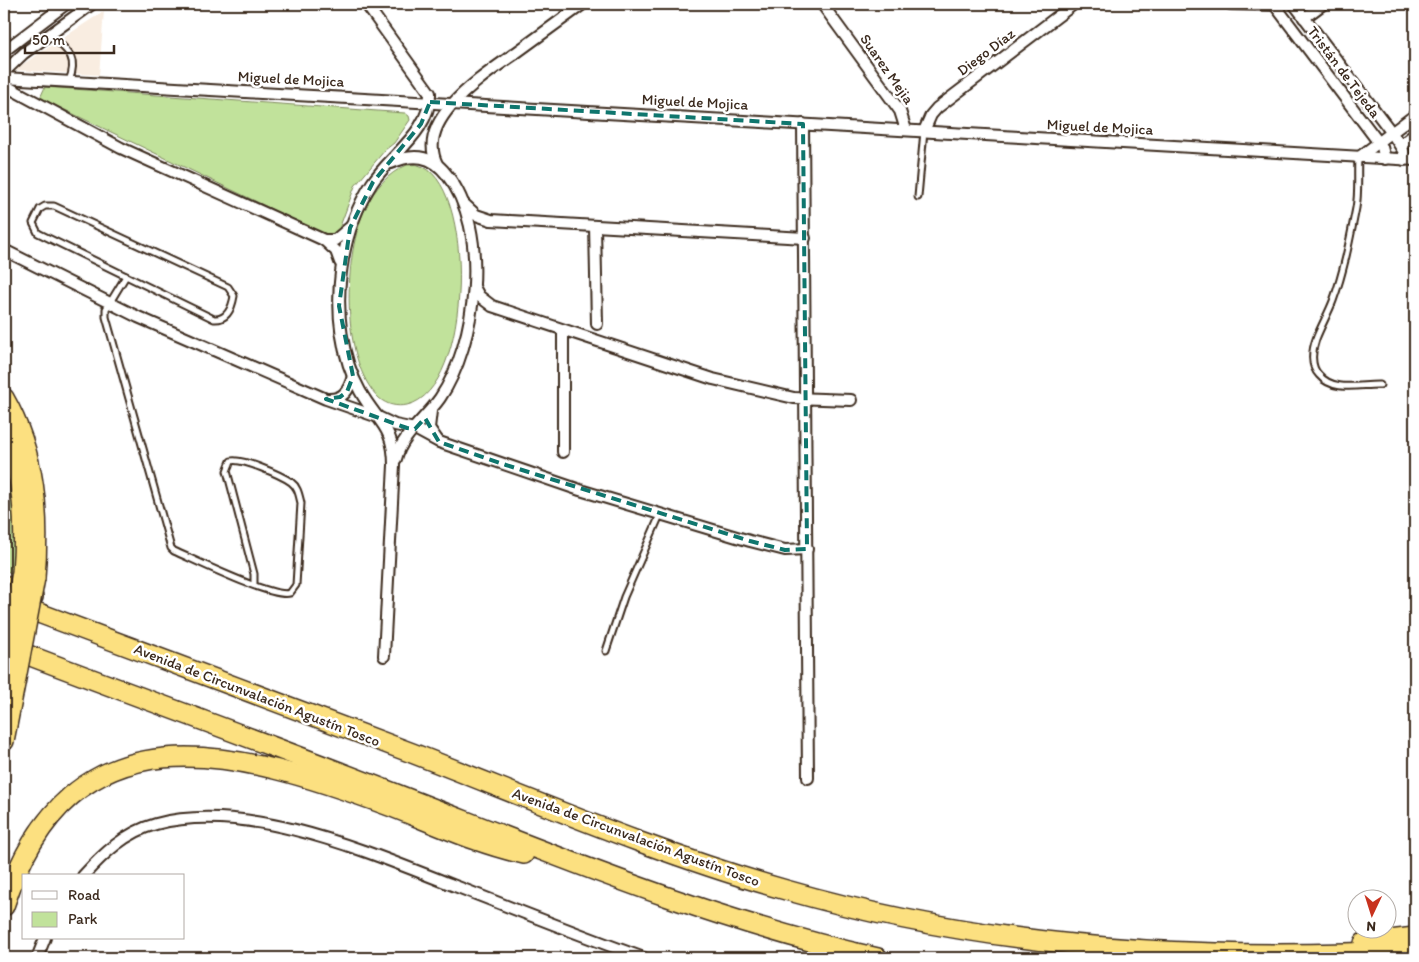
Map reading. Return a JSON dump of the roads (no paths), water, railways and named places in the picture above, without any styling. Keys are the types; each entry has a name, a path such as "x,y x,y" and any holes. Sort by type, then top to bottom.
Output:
{"highway":[{"path":"4,398 20,430 33,479 38,528 28,575 4,664"},
{"path":"4,431 14,461 23,505 28,575 15,684 4,741"},
{"path":"4,585 53,606 86,631"},
{"name":"Avenida de Circunvalación Agustín Tosco","path":"4,600 277,702 635,840 734,874 824,901 922,923 1052,944 1179,955 1304,957 1415,950"},
{"path":"4,646 350,776 582,866 752,926 878,958"},
{"path":"4,906 14,878 33,843 52,815 64,802 93,780 124,765 157,757 176,756 235,760 284,771 385,804 498,849 582,866"},
{"path":"1304,957 1372,941 1415,937"}],"street":[{"path":"4,51 66,4"},
{"path":"4,72 50,34 92,4"},
{"path":"366,4 430,92 428,112 421,124 373,182 350,228 341,268 339,290 341,324 353,376 394,443 384,656"},
{"path":"437,164 432,150 434,133 454,103 476,82 583,4"},
{"name":"Suarez Mejia","path":"822,4 900,111 906,130"},
{"name":"Diego Díaz","path":"924,131 931,115 937,108 1074,4"},
{"path":"1230,4 1275,4"},
{"name":"Tristán de Tejeda","path":"1275,4 1378,143 1385,153 1385,159"},
{"name":"Tristán de Tejeda","path":"1294,4 1392,132 1401,146 1404,160"},
{"path":"1304,18 1323,4"},
{"name":"Miguel de Mojica","path":"4,78 1404,160"},
{"path":"4,85 121,148 324,240 336,251 341,268"},
{"path":"1358,158 1415,115"},
{"path":"804,124 808,778"},
{"path":"1401,146 1415,134"},
{"path":"388,164 414,156 424,157 437,164 448,176 462,202 469,225 472,245 474,287 470,322"},
{"path":"1404,160 1415,160"},
{"path":"462,202 476,214 492,220"},
{"path":"472,245 478,226 483,221 492,220 805,238"},
{"path":"595,226 597,324"},
{"path":"324,240 335,240 350,228"},
{"path":"4,250 111,303 326,399 395,425 415,429 438,442 660,515 775,548 795,551 806,549"},
{"path":"474,287 479,296 492,306 713,379 783,396 806,399 851,400"},
{"path":"394,465 398,451 431,410 454,375 470,322 475,312 492,306"},
{"path":"563,331 563,452"},
{"path":"326,399 340,398 347,392 353,376"},
{"path":"431,410 429,428 438,442"},
{"path":"85,874 100,856 127,837 155,824 190,818 221,816 268,824 354,847 644,958"},
{"path":"37,958 44,940"}],"lane":[{"path":"50,34 73,58 74,70 70,81"},
{"path":"918,197 924,131"},
{"path":"1358,158 1356,207 1343,266 1333,299 1313,346 1314,368 1323,379 1337,386 1380,385"},
{"path":"45,206 54,206 228,287 233,292 234,300 226,316 222,319 214,318 126,276 38,233 33,223 40,209 45,206"},
{"path":"126,276 106,309 106,317 171,548 254,585 281,596 294,590 301,503 296,488 290,482 237,460 231,461 227,471 254,574 254,585"},
{"path":"606,651 624,597 660,515"}]}
